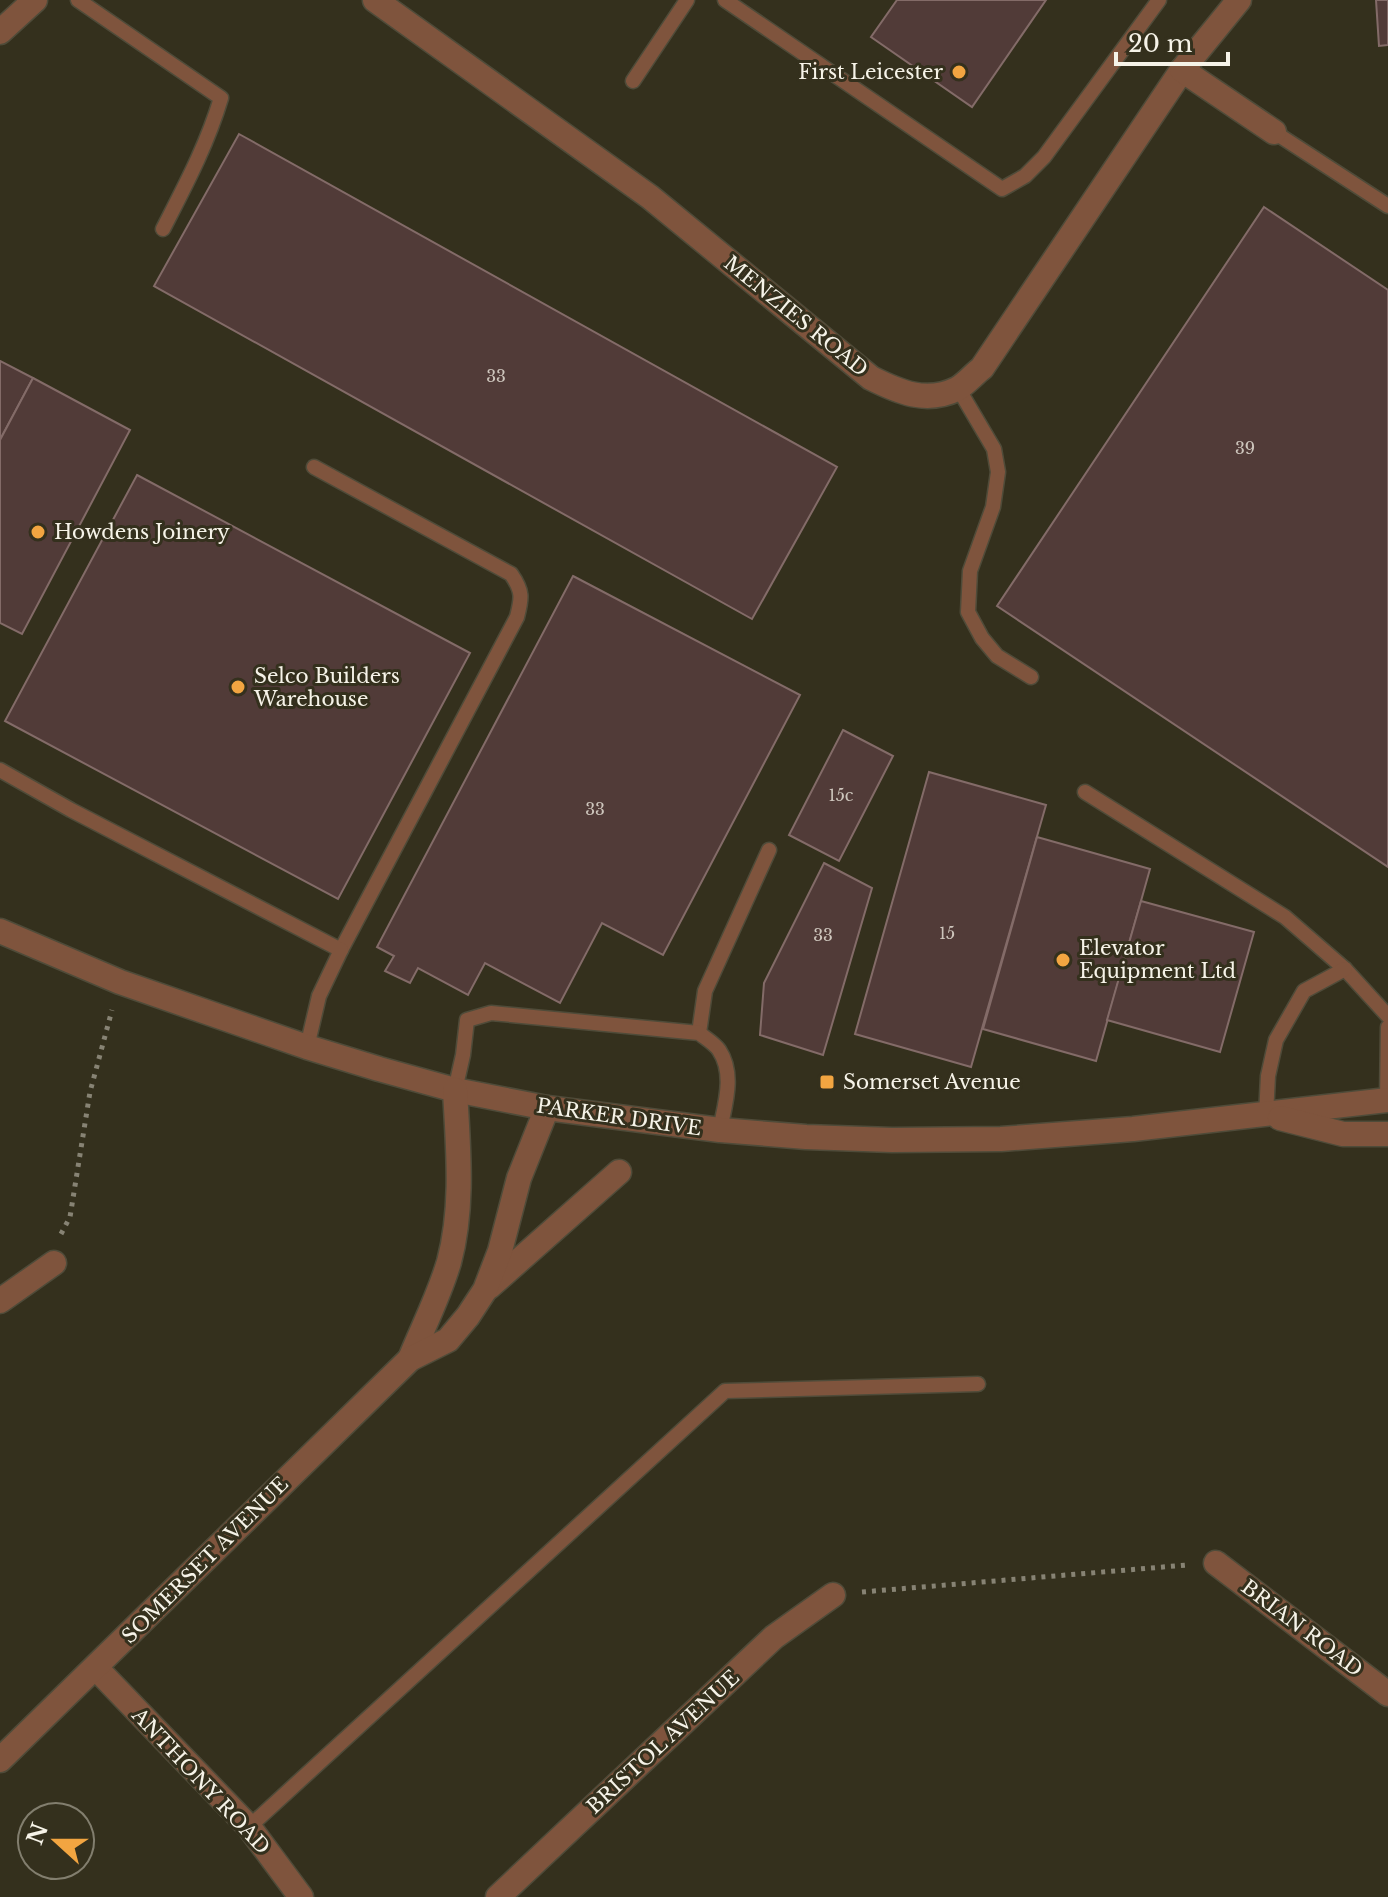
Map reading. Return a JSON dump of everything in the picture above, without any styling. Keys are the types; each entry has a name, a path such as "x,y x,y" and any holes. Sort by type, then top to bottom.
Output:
{"street":[{"path":"0,32 35,0"},
{"name":"MENZIES ROAD","path":"375,0 650,197 871,378 902,393 930,397 958,388"},
{"path":"958,388 982,368 1182,70 1239,0"},
{"path":"1182,70 1274,132"},
{"name":"PARKER DRIVE","path":"0,931 120,982 307,1047 455,1090 547,1108 720,1130 892,1140 1001,1139 1133,1129 1388,1100"},
{"name":"SOMERSET AVENUE","path":"410,1359 437,1299 457,1220 459,1169 455,1090"},
{"name":"SOMERSET AVENUE","path":"0,1760 410,1359 448,1340 485,1290 500,1251 519,1178 547,1108"},
{"name":"PARKER DRIVE","path":"1266,1115 1343,1134 1388,1134"},
{"name":"SOMERSET AVENUE","path":"485,1290 619,1172"},
{"path":"0,1301 54,1263"},
{"name":"BRIAN ROAD","path":"1216,1563 1388,1694"},
{"name":"BRISTOL AVENUE","path":"498,1897 774,1637 833,1595"},
{"name":"ANTHONY ROAD","path":"96,1668 249,1827 301,1897"}],"lane":[{"path":"78,0 221,98 194,170 163,229"},
{"path":"633,81 687,0"},
{"path":"725,0 1002,189 1025,176 1044,157 1159,0"},
{"path":"1274,132 1388,206"},
{"path":"958,388 994,449 998,472 993,507 970,571 968,612 982,638 997,656 1031,677"},
{"path":"307,1047 319,996 341,950 517,617 522,600 518,584 511,574 314,467"},
{"path":"0,770 341,950"},
{"path":"1085,792 1285,917 1345,969 1388,1016"},
{"path":"699,1033 705,991 769,850"},
{"path":"1266,1115 1268,1076 1276,1040 1304,991 1345,969"},
{"path":"455,1090 467,1020 491,1013 699,1033 718,1047 727,1067 728,1091 720,1130"},
{"path":"1388,1027 1388,1100"},
{"path":"249,1827 725,1391 978,1384"}],"path":[{"path":"54,1263 53,1248 70,1217 90,1092 120,982"},
{"path":"833,1595 1216,1563"}],"building":[{"name":"First Leicester","path":"897,0 1046,0 972,107 871,37"},
{"path":"1376,0 1388,0 1388,45 1379,46"},
{"path":"239,134 837,467 752,619 154,286"},
{"path":"1264,207 1388,290 1388,867 997,606"},
{"path":"0,361 33,378 0,440"},
{"name":"Howdens Joinery","path":"33,378 130,430 22,634 0,623 0,440"},
{"name":"Selco Builders Warehouse","path":"137,475 470,653 338,899 5,721"},
{"path":"573,576 800,695 663,955 602,923 560,1003 485,963 468,995 418,968 410,983 385,971 394,956 377,947"},
{"path":"843,730 893,756 839,861 789,835"},
{"path":"929,772 1046,805 971,1067 855,1034"},
{"name":"Elevator Equipment Ltd","path":"1037,837 1150,869 1096,1061 983,1029"},
{"path":"824,863 872,888 823,1055 760,1035 764,983"},
{"path":"1141,901 1254,932 1220,1052 1107,1020"}],"place":[{"name":"First Leicester","path":"959,72"},
{"name":"Howdens Joinery","path":"38,532"},
{"name":"Selco Builders Warehouse","path":"238,687"},
{"name":"Elevator Equipment Ltd","path":"1063,960"},
{"name":"Somerset Avenue","path":"827,1082"}]}
